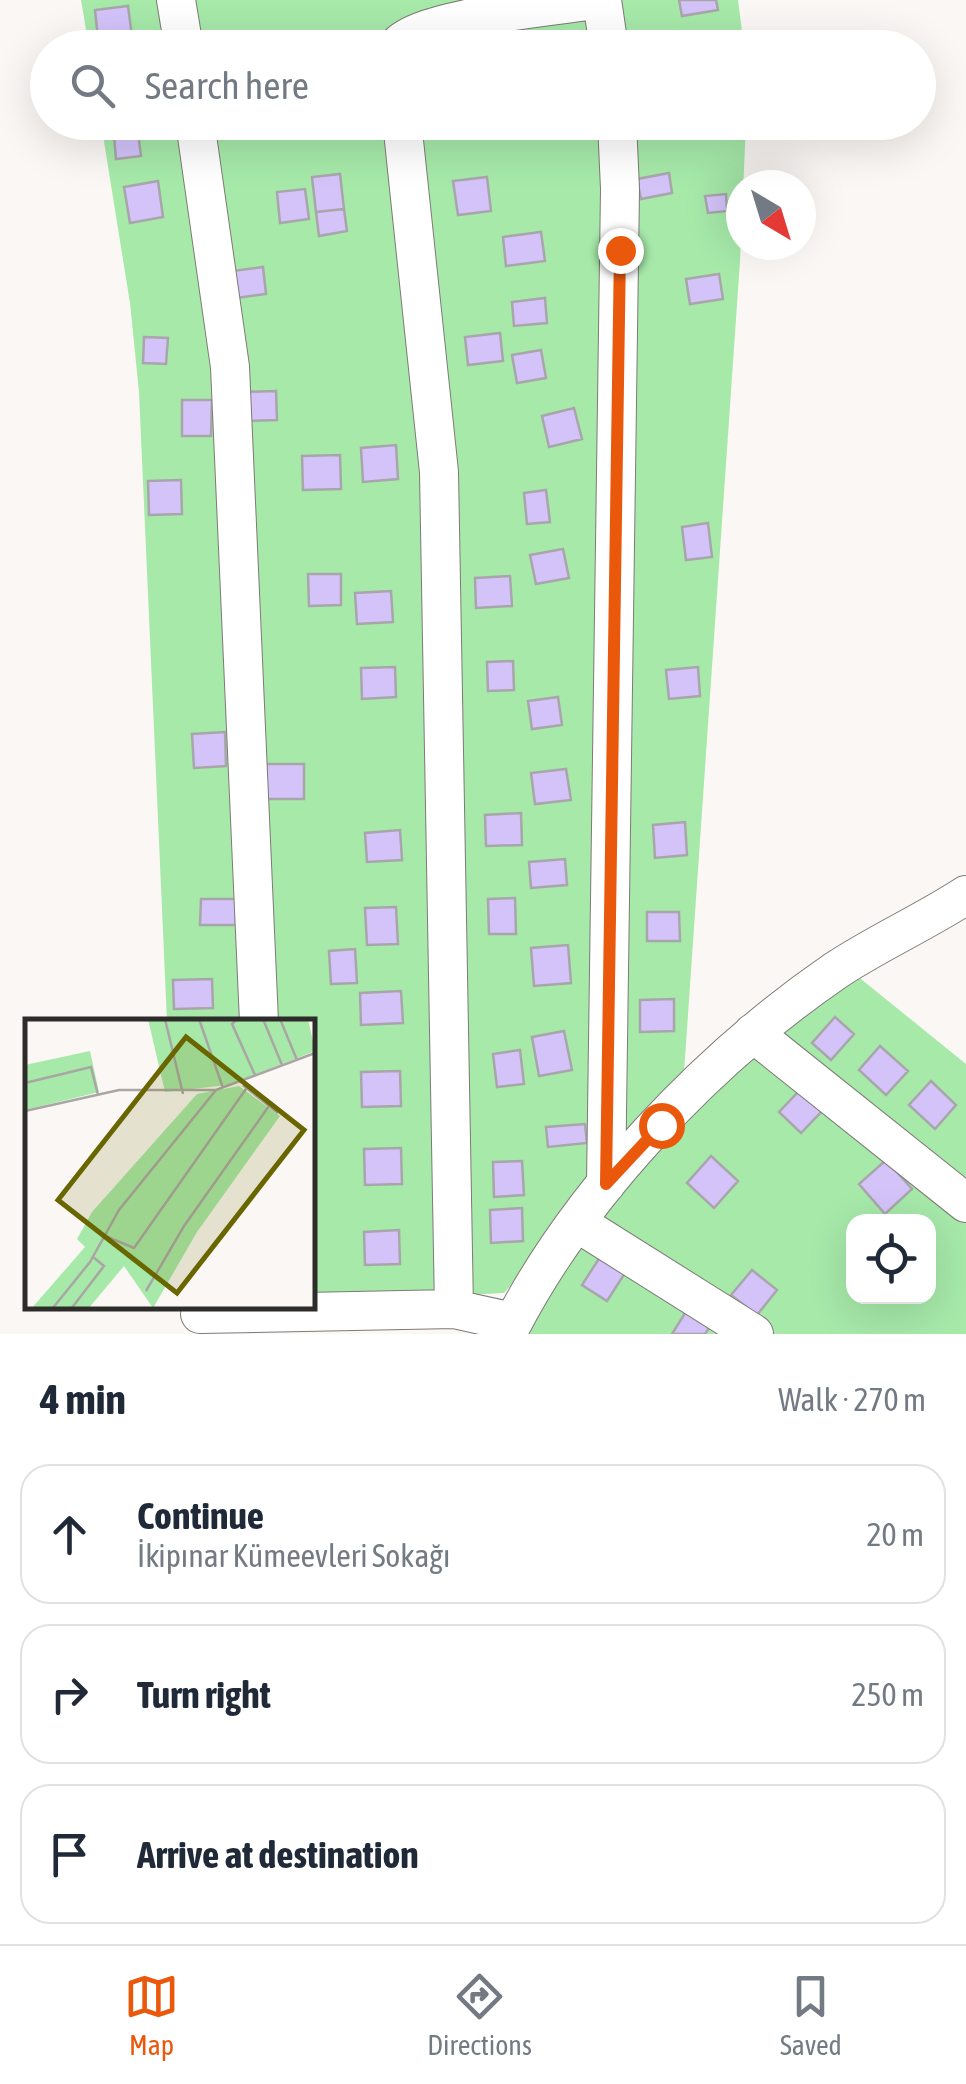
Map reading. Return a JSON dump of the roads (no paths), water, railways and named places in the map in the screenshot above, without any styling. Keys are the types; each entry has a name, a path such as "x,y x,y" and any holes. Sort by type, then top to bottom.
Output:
{"street":[{"path":"176,0 181,30"},
{"path":"421,30 598,0 605,30"},
{"path":"198,140 230,367 260,1019"},
{"path":"404,140 440,472 454,1310"},
{"path":"606,1184 618,140"},
{"path":"200,1314 454,1310 510,1328 576,1222 606,1184 753,1033 834,972 966,896"},
{"path":"753,1033 966,1203"},
{"path":"576,1222 754,1334"}]}
